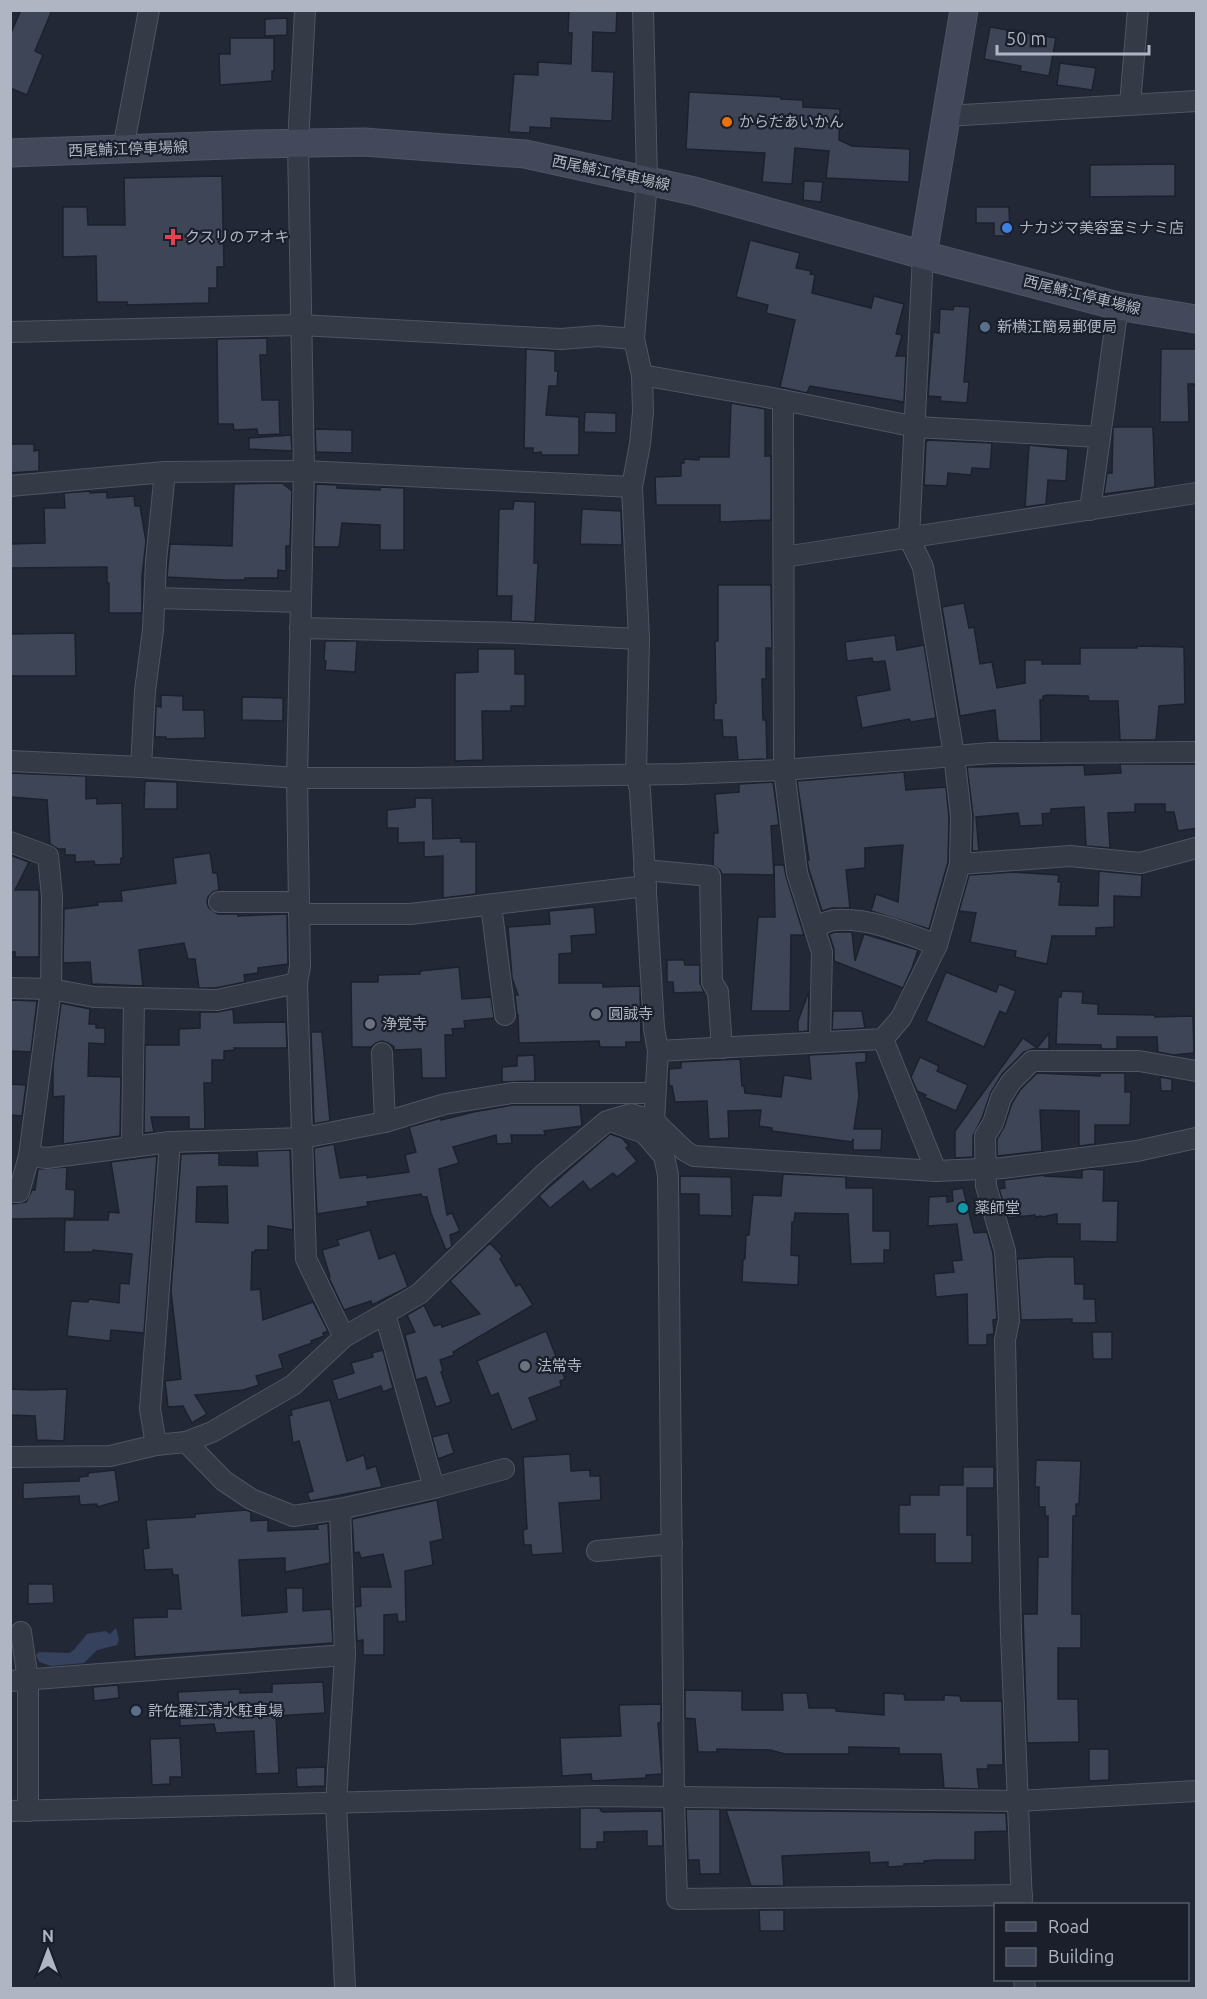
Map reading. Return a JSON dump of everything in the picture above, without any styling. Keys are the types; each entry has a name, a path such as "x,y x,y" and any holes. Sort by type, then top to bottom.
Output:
{"main road":[{"path":"923,255 964,10"},
{"name":"西尾鯖江停車場線","path":"10,153 364,142 525,154 647,180 1118,306 1197,319"}],"street":[{"path":"123,149 149,10"},
{"path":"305,10 298,144 304,471 297,778 300,966 297,983 306,1259 344,1337"},
{"path":"643,10 647,180 634,339 642,375 643,412 632,487 639,639 636,773 654,1028 658,1051 654,1121"},
{"path":"1130,104 1137,10"},
{"path":"946,116 1197,101"},
{"path":"658,1051 883,1039 901,1018 937,945 960,864 961,816 954,755 923,567 909,538 923,255"},
{"path":"1090,510 1118,306"},
{"path":"10,332 300,325 561,339 598,336 634,339"},
{"path":"642,375 916,427 1100,437"},
{"path":"783,400 784,770 797,873 822,952 820,1042"},
{"path":"10,486 165,472 304,471 632,487"},
{"path":"141,767 145,691 153,630 165,472"},
{"path":"784,557 1197,493"},
{"path":"155,598 301,602"},
{"path":"300,628 517,633 639,639"},
{"path":"10,761 297,778 412,778 784,770 954,755 1069,751 1197,752"},
{"path":"10,842 48,856 52,897 51,989 29,1156 19,1192 10,1192"},
{"path":"960,864 1070,856 1140,863 1197,848"},
{"path":"219,902 410,914 491,905 645,878 710,876 712,982 718,992 722,1048"},
{"path":"491,905 505,1015"},
{"path":"814,927 835,920 860,922 894,929 937,945"},
{"path":"10,988 51,989 94,997 218,1000 297,983"},
{"path":"132,1147 134,998"},
{"path":"883,1039 936,1171"},
{"path":"382,1053 385,1122"},
{"path":"607,1121 644,1133 664,1156 668,1175 677,1899 1022,1900 1010,1622 1005,1340 1008,1320 1005,1251 986,1186 985,1136 993,1123 1001,1098 1011,1082 1032,1061 1139,1061 1197,1071"},
{"path":"29,1156 47,1158 170,1142 303,1138 385,1122 446,1104 512,1093 654,1093"},
{"path":"10,1457 110,1456 156,1445 186,1442 212,1432 292,1385 344,1337 419,1294 544,1173 607,1121 631,1114 654,1121 685,1151 694,1156 936,1171 985,1169 1137,1151 1197,1138"},
{"path":"156,1445 150,1409 170,1142"},
{"path":"385,1314 434,1488"},
{"path":"186,1442 224,1481 251,1499 293,1515 340,1509 434,1488 504,1469"},
{"path":"340,1509 345,1655 336,1803 345,1989"},
{"path":"597,1551 672,1544"},
{"path":"21,1632 19,1811 595,1796 1018,1801 1197,1791"},
{"path":"19,1681 345,1655"}],"water":[{"path":"116,1628 119,1639 117,1645 97,1650 84,1663 51,1666 39,1662 36,1655 39,1652 69,1653 87,1634 105,1631 110,1634"}],"building":[{"path":"21,10 52,10 35,51 43,55 27,95 10,88 10,35"},
{"path":"569,10 617,10 616,33 593,32 592,71 614,72 612,121 551,118 551,128 530,127 530,133 509,132 514,74 538,75 538,62 571,64 572,33 568,33"},
{"path":"287,18 287,35 265,36 265,19"},
{"path":"990,27 1056,38 1049,76 1020,71 1021,66 984,59"},
{"path":"230,38 274,38 272,81 220,85 219,54 230,54"},
{"path":"1060,63 1096,68 1092,90 1057,85"},
{"path":"689,92 781,97 781,99 803,100 803,107 840,109 839,140 852,146 910,149 909,182 826,178 829,151 795,148 792,184 762,182 765,153 686,149"},
{"path":"1175,164 1175,196 1090,197 1090,165"},
{"path":"222,176 224,267 217,267 217,288 209,288 209,303 127,305 127,302 97,302 96,256 63,257 63,207 87,207 88,225 125,225 124,178"},
{"path":"804,181 823,182 821,202 803,200"},
{"path":"976,207 1009,207 1010,236 994,236 994,223 976,223"},
{"path":"750,240 800,253 796,268 811,271 810,274 815,275 812,293 871,308 874,296 904,304 896,334 902,335 896,356 906,356 904,402 810,386 807,393 780,387 795,320 766,313 768,305 736,297"},
{"path":"954,306 970,307 964,382 969,382 967,403 940,401 941,397 928,396 933,332 939,333 940,309 953,310"},
{"path":"267,338 267,355 260,355 262,400 279,400 280,434 258,435 257,429 234,430 233,424 218,424 217,339"},
{"path":"526,349 555,351 555,371 558,371 557,386 549,386 546,415 579,417 579,455 542,455 541,452 533,453 533,448 524,448"},
{"path":"1161,349 1197,349 1197,384 1188,384 1189,422 1160,422"},
{"path":"731,403 765,409 765,456 771,456 771,520 720,522 720,505 656,505 655,477 681,476 681,463 684,463 684,459 729,457"},
{"path":"585,412 616,413 616,433 584,432"},
{"path":"1113,427 1153,427 1155,487 1104,494 1107,473 1112,473"},
{"path":"315,429 352,430 352,453 316,452"},
{"path":"291,435 292,451 249,449 249,438"},
{"path":"928,440 992,443 990,469 972,468 971,475 948,473 947,486 924,485 926,442"},
{"path":"10,444 34,444 34,451 39,450 39,471 10,473"},
{"path":"1029,445 1068,449 1066,481 1048,480 1046,504 1025,507"},
{"path":"282,483 292,491 290,546 286,546 286,571 278,570 278,578 224,580 167,577 170,544 232,546 234,484"},
{"path":"316,484 337,485 337,488 380,490 380,487 404,488 404,550 380,550 380,525 342,523 339,547 314,547"},
{"path":"90,491 90,493 107,492 107,498 134,496 135,506 140,506 146,541 142,576 142,613 109,613 107,567 10,568 10,544 45,543 44,508 65,508 64,493"},
{"path":"514,501 535,502 534,563 538,563 535,622 511,621 512,596 497,596 499,509 513,509"},
{"path":"582,509 621,511 622,545 580,544"},
{"path":"718,585 771,585 772,648 766,648 766,679 762,679 767,759 738,760 736,737 723,737 722,720 714,720"},
{"path":"964,603 969,628 974,627 980,664 992,662 997,688 1025,683 1025,660 1042,660 1042,664 1080,664 1080,648 1184,647 1185,704 1159,706 1156,740 1120,740 1118,701 1089,701 1088,696 1047,695 1040,700 1041,741 998,741 995,710 960,716 942,607"},
{"path":"75,633 76,676 10,676 10,634"},
{"path":"895,635 897,650 924,645 936,718 911,722 909,719 862,728 856,696 890,690 885,661 873,662 872,658 847,661 845,642"},
{"path":"325,641 357,641 355,672 325,670"},
{"path":"478,649 515,649 515,674 525,674 525,706 511,706 511,711 482,711 483,760 455,761 455,673 478,672"},
{"path":"161,695 183,696 183,710 204,710 205,738 155,737 156,706 161,707"},
{"path":"242,697 283,698 283,721 242,720"},
{"path":"1120,764 1197,764 1197,828 1178,831 1174,812 1165,812 1165,804 1135,804 1135,812 1108,813 1110,848 1086,846 1084,807 1051,809 1051,813 1042,814 1043,825 1020,826 1018,813 976,817 979,851 972,851 973,815 967,767 1084,765 1085,775 1121,773"},
{"path":"904,772 906,790 946,787 949,817 948,862 929,929 871,911 876,894 898,902 903,845 865,848 865,868 846,870 850,908 832,908 822,911 807,860 809,860 797,781"},
{"path":"10,773 86,776 86,799 97,798 97,804 122,803 123,858 121,858 121,864 95,865 94,861 75,862 75,855 65,855 65,849 58,849 50,844 47,800 10,797"},
{"path":"145,781 177,782 177,809 144,809"},
{"path":"773,782 779,825 771,826 774,875 722,874 713,865 714,833 718,833 715,794 739,792 739,784"},
{"path":"415,798 432,798 433,839 461,838 461,842 476,842 476,894 443,898 443,856 424,857 424,842 398,843 398,828 387,828 387,810 415,807"},
{"path":"210,853 213,873 217,873 219,890 208,897 209,908 218,914 238,914 238,916 287,914 288,964 258,968 258,973 244,975 245,982 216,988 199,988 195,959 188,959 184,943 139,950 143,986 92,984 90,962 63,963 64,909 98,905 97,902 122,901 121,891 176,883 173,858"},
{"path":"10,855 29,862 15,890 39,890 39,957 15,957 15,952 10,952"},
{"path":"774,865 784,865 804,935 791,935 790,1011 751,1011 758,917 775,917"},
{"path":"1099,871 1142,875 1141,897 1114,896 1114,927 1096,928 1096,936 1052,936 1047,964 1015,957 1016,951 970,942 976,913 959,911 969,875 1014,872 1059,875 1058,882 1061,882 1059,905 1098,906"},
{"path":"594,907 596,934 571,936 572,953 559,954 559,983 603,983 603,987 640,986 641,1042 626,1042 626,1047 600,1047 599,1041 519,1043 515,995 518,995 512,978 508,927 550,924 549,911"},
{"path":"852,932 855,961 864,934 918,950 903,988 834,961 834,949 829,934"},
{"path":"667,960 684,960 685,965 700,965 700,983 704,992 674,993 673,982 667,982"},
{"path":"459,967 462,999 491,997 494,1018 464,1021 465,1028 452,1029 453,1035 445,1035 446,1078 422,1078 421,1049 394,1050 394,1047 382,1041 371,1047 352,1047 351,982 378,982 378,975 420,974 420,971"},
{"path":"946,972 996,992 999,984 1016,991 1006,1014 1000,1011 984,1047 926,1021"},
{"path":"809,991 808,1031 798,1032 798,1021"},
{"path":"1062,991 1083,992 1082,1003 1098,1004 1098,1014 1193,1016 1194,1053 1173,1055 1158,1052 1157,1037 1117,1037 1117,1049 1101,1049 1101,1045 1056,1044 1058,997 1061,997"},
{"path":"10,1000 37,1001 31,1052 10,1051"},
{"path":"61,1003 90,1009 89,1024 96,1024 96,1028 105,1028 105,1044 89,1043 88,1076 121,1077 120,1136 63,1144 64,1096 53,1097 53,1065"},
{"path":"233,1009 234,1023 286,1022 287,1048 234,1048 235,1050 224,1051 224,1060 212,1060 212,1083 204,1083 205,1129 189,1129 189,1117 151,1117 154,1132 144,1133 145,1045 179,1045 179,1029 200,1028 200,1012"},
{"path":"833,1011 862,1011 865,1028 832,1030"},
{"path":"311,1032 322,1032 330,1121 314,1124"},
{"path":"1049,1033 1049,1049 1032,1049 1024,1052 1002,1074 991,1092 973,1136 973,1157 955,1158 955,1131 1023,1038 1037,1048"},
{"path":"866,1052 866,1062 856,1063 859,1096 854,1129 882,1129 881,1150 853,1150 853,1139 852,1142 772,1131 772,1128 759,1126 761,1110 728,1111 729,1138 709,1139 707,1101 675,1102 672,1086 669,1086 669,1069 681,1068 681,1062 740,1059 742,1086 744,1086 745,1093 781,1097 784,1075 811,1079 809,1055"},
{"path":"534,1055 535,1081 502,1082 502,1067 517,1066 517,1056"},
{"path":"920,1057 939,1066 937,1071 968,1085 956,1111 924,1097 926,1095 917,1091 911,1077"},
{"path":"1037,1073 1100,1076 1100,1073 1125,1073 1125,1092 1131,1092 1130,1125 1095,1125 1095,1144 1079,1146 1079,1111 1040,1110 1042,1151 997,1156 997,1139 1004,1127 1012,1103 1020,1090"},
{"path":"1160,1077 1172,1079 1172,1091 1161,1091"},
{"path":"10,1084 26,1085 22,1116 10,1115"},
{"path":"513,1105 580,1105 582,1126 544,1131 545,1135 511,1135 512,1143 497,1144 496,1135 453,1147 459,1163 439,1169 447,1215 452,1213 460,1231 450,1235 452,1246 448,1249 446,1250 431,1213 427,1197 422,1197 421,1194 367,1202 368,1206 317,1214 314,1148 334,1144 340,1178 367,1175 367,1178 409,1172 405,1155 416,1152 409,1127 441,1118 441,1120"},
{"path":"610,1134 622,1138 629,1146 626,1148 637,1161 617,1177 613,1173 590,1190 583,1181 550,1208 539,1196"},
{"path":"290,1150 293,1230 268,1226 268,1250 252,1252 251,1290 260,1289 263,1320 313,1302 328,1331 323,1333 324,1336 311,1341 312,1343 279,1355 283,1368 256,1376 259,1385 243,1390 195,1395 207,1414 192,1423 183,1406 168,1407 165,1381 181,1379 171,1291 181,1154 219,1153 219,1165 258,1166 257,1151","holes":["227,1186 228,1223 196,1222 197,1187"]},
{"path":"157,1156 144,1333 111,1330 110,1341 67,1336 71,1301 88,1302 89,1299 119,1303 120,1283 129,1284 132,1254 93,1250 93,1252 64,1252 65,1220 108,1220 109,1212 119,1213 111,1162"},
{"path":"67,1167 66,1189 75,1190 74,1218 10,1219 10,1204 26,1202 32,1190 35,1190 38,1169"},
{"path":"1082,1170 1104,1170 1103,1201 1118,1201 1117,1242 1080,1241 1080,1224 1057,1224 1057,1214 1008,1218 999,1189 1005,1188 1004,1180 1044,1175 1082,1178"},
{"path":"783,1174 846,1177 846,1188 873,1188 873,1231 890,1231 890,1250 884,1250 884,1263 851,1264 848,1214 795,1213 794,1222 792,1222 791,1255 799,1256 798,1285 742,1282 746,1235 749,1235 753,1195 781,1196"},
{"path":"680,1176 731,1177 732,1216 699,1215 699,1194 680,1194"},
{"path":"963,1188 974,1233 987,1232 993,1253 997,1319 993,1320 994,1334 987,1335 987,1345 968,1345 967,1294 936,1297 934,1274 954,1272 952,1261 962,1260 957,1224 928,1226 929,1197 947,1196 947,1202 953,1201 952,1190"},
{"path":"370,1230 379,1259 395,1253 408,1287 372,1305 371,1301 344,1310 329,1278 322,1250 339,1245 337,1240"},
{"path":"490,1243 502,1256 500,1259 516,1286 520,1284 533,1305 453,1352 454,1355 440,1360 443,1371 441,1372 451,1402 436,1407 426,1377 416,1380 405,1335 415,1332 407,1315 424,1305 434,1326 441,1324 442,1327 480,1314 450,1281"},
{"path":"1074,1257 1075,1284 1084,1284 1084,1299 1095,1299 1096,1323 1072,1323 1072,1319 1021,1320 1017,1259"},
{"path":"546,1331 565,1379 560,1381 561,1386 529,1398 537,1420 512,1430 498,1393 491,1396 477,1361"},
{"path":"1092,1332 1112,1332 1112,1359 1093,1359"},
{"path":"383,1350 393,1388 383,1392 381,1386 338,1400 332,1380 354,1373 351,1363 373,1357 372,1353"},
{"path":"10,1389 67,1389 64,1441 37,1440 35,1416 10,1415"},
{"path":"330,1400 347,1461 364,1455 367,1469 376,1466 382,1487 310,1501 307,1493 313,1491 299,1441 293,1443 289,1416 292,1415 291,1410"},
{"path":"448,1433 454,1453 438,1459 432,1437"},
{"path":"570,1454 571,1471 590,1470 590,1476 600,1476 601,1500 559,1503 563,1553 532,1555 531,1545 524,1545 523,1530 527,1529 523,1457"},
{"path":"1036,1460 1081,1461 1079,1504 1076,1504 1076,1516 1073,1516 1072,1614 1081,1614 1081,1648 1058,1648 1058,1699 1078,1699 1079,1742 1027,1743 1023,1614 1037,1614 1038,1557 1048,1557 1048,1516 1045,1516 1045,1507 1039,1507 1039,1487 1035,1487"},
{"path":"963,1467 994,1467 994,1488 967,1488 967,1535 972,1535 972,1563 935,1563 935,1534 899,1534 899,1505 910,1505 910,1495 939,1495 939,1485 963,1485"},
{"path":"115,1470 119,1501 97,1507 97,1504 80,1505 79,1496 23,1499 23,1483 79,1481 79,1477 88,1476 88,1473"},
{"path":"437,1500 443,1539 430,1542 433,1565 405,1571 406,1621 398,1622 397,1614 384,1615 384,1655 363,1655 363,1640 357,1641 355,1607 361,1606 360,1587 391,1587 383,1554 361,1558 359,1552 354,1553 352,1519"},
{"path":"246,1510 251,1512 251,1521 268,1520 268,1531 318,1529 317,1525 328,1523 330,1563 285,1572 285,1558 239,1560 242,1616 287,1612 286,1588 303,1588 303,1611 331,1609 333,1643 135,1657 133,1618 167,1617 167,1609 181,1609 178,1575 173,1575 172,1569 145,1570 143,1549 149,1548 146,1520 195,1517 195,1514"},
{"path":"28,1584 53,1584 54,1603 28,1604"},
{"path":"323,1682 325,1713 276,1716 279,1773 256,1774 254,1731 216,1733 214,1724 180,1726 178,1692 240,1689 240,1693 272,1692 272,1684"},
{"path":"118,1685 119,1698 94,1701 93,1687"},
{"path":"685,1690 742,1691 742,1710 783,1710 782,1693 807,1693 809,1708 836,1708 836,1711 884,1715 884,1693 904,1694 905,1700 944,1700 944,1695 960,1696 961,1701 1002,1701 1003,1765 988,1765 988,1769 977,1769 979,1789 944,1788 941,1754 899,1754 899,1748 849,1747 849,1754 785,1754 770,1750 717,1749 717,1752 698,1752 695,1719 685,1718"},
{"path":"661,1704 661,1722 658,1723 662,1774 646,1775 646,1778 592,1781 591,1774 562,1776 560,1738 621,1736 619,1705"},
{"path":"180,1738 182,1777 170,1777 170,1784 152,1785 150,1739"},
{"path":"1089,1749 1109,1749 1109,1780 1089,1781"},
{"path":"325,1767 325,1786 297,1787 296,1768"},
{"path":"580,1808 600,1808 603,1812 662,1811 663,1846 647,1846 647,1831 604,1832 604,1842 597,1842 597,1849 580,1849"},
{"path":"686,1809 720,1809 720,1874 700,1874 699,1860 688,1860"},
{"path":"726,1810 1006,1813 1007,1831 975,1832 975,1860 936,1860 888,1867 888,1862 870,1863 869,1852 782,1856 784,1886 751,1886"},
{"path":"759,1910 784,1910 784,1931 760,1931"}],"place":[{"name":"からだあいかん","path":"727,122"},
{"name":"ナカジマ美容室ミナミ店","path":"1007,228"},
{"name":"クスリのアオキ","path":"173,237"},
{"name":"新横江簡易郵便局","path":"985,327"},
{"name":"圓誠寺","path":"596,1014"},
{"name":"浄覚寺","path":"370,1024"},
{"name":"薬師堂","path":"963,1208"},
{"name":"法常寺","path":"525,1366"},
{"name":"許佐羅江清水駐車場","path":"136,1711"}]}
